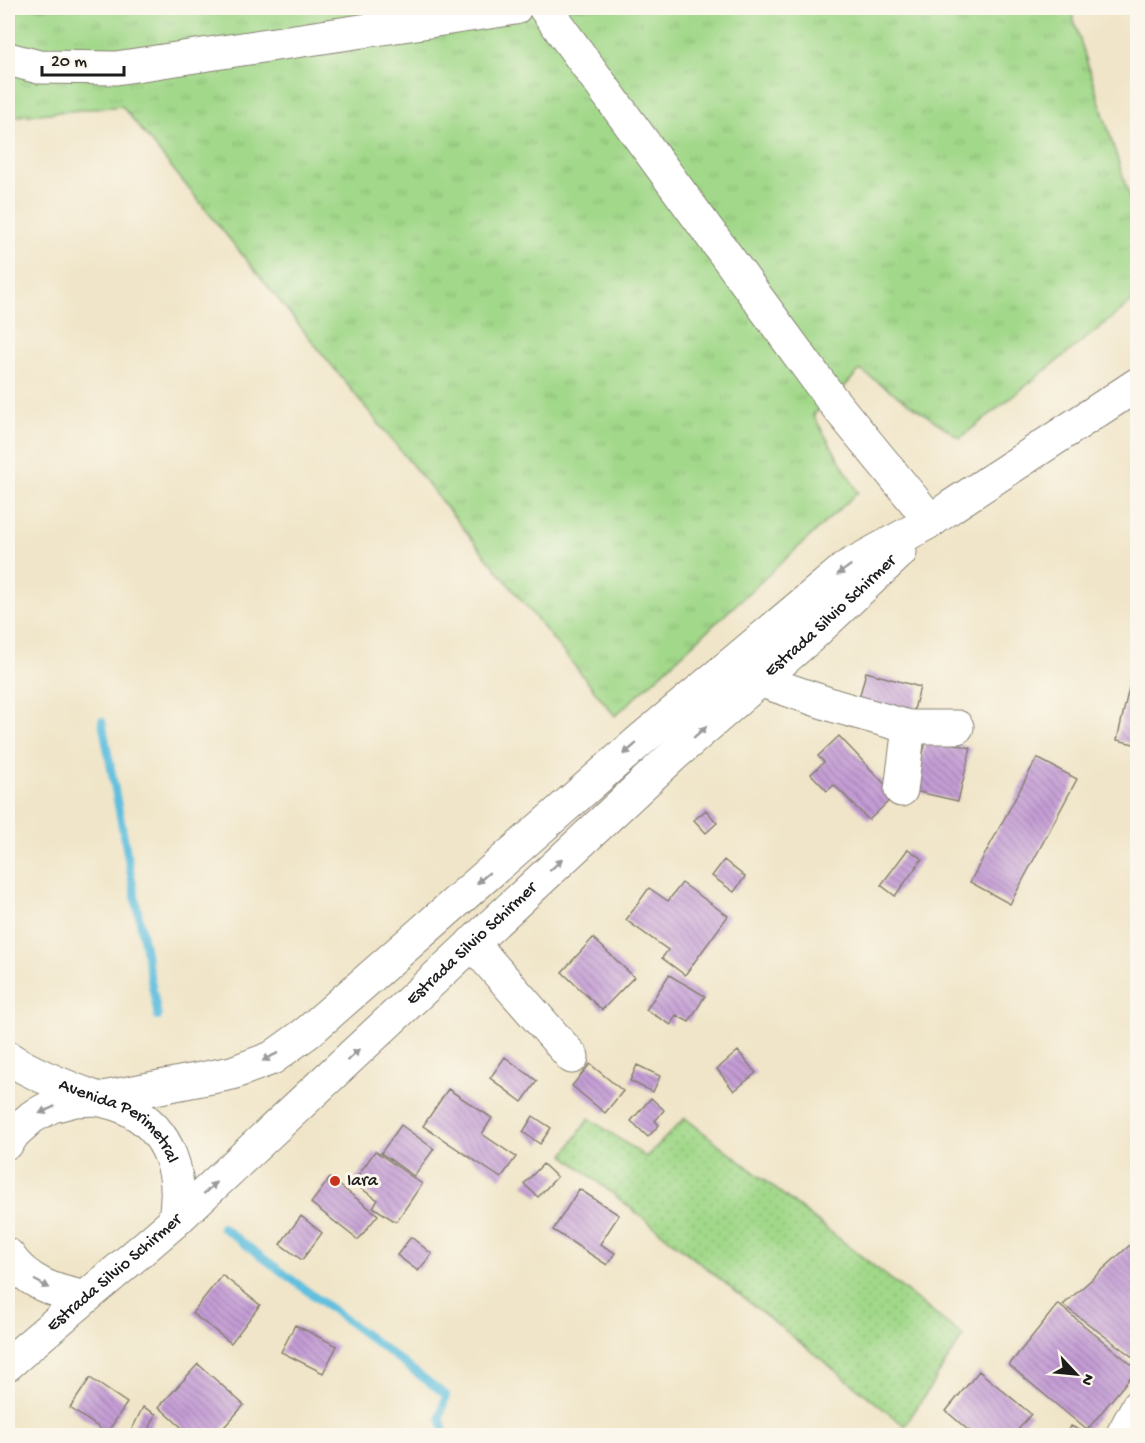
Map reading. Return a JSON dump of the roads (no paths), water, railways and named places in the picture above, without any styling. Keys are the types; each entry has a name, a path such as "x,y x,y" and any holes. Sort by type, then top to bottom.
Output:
{"street":[{"path":"8,58 39,67 116,68 515,8"},
{"path":"545,8 832,400 931,521"},
{"name":"Estrada Silvio Schirmer","path":"8,1142 14,1132 32,1117 52,1106 232,1073 272,1058 308,1032 642,739 847,567 931,521 1137,384"},
{"name":"Estrada Silvio Schirmer","path":"8,1364 174,1222 675,754 811,636 931,521"},
{"path":"759,680 835,706 909,727 957,727"},
{"path":"901,790 909,727"},
{"path":"472,943 572,1057"},
{"name":"Avenida Perimetral","path":"8,1058 26,1070 129,1109 142,1118 164,1143 172,1158 178,1189 174,1222"},
{"path":"8,1255 24,1274 42,1286 63,1294 84,1297"},
{"path":"1122,1436 1137,1406"}],"waterway":[{"path":"102,721 158,1017"},
{"path":"222,1227 446,1395 440,1417 445,1436"}],"place":[{"name":"Iara","path":"335,1181"}]}
